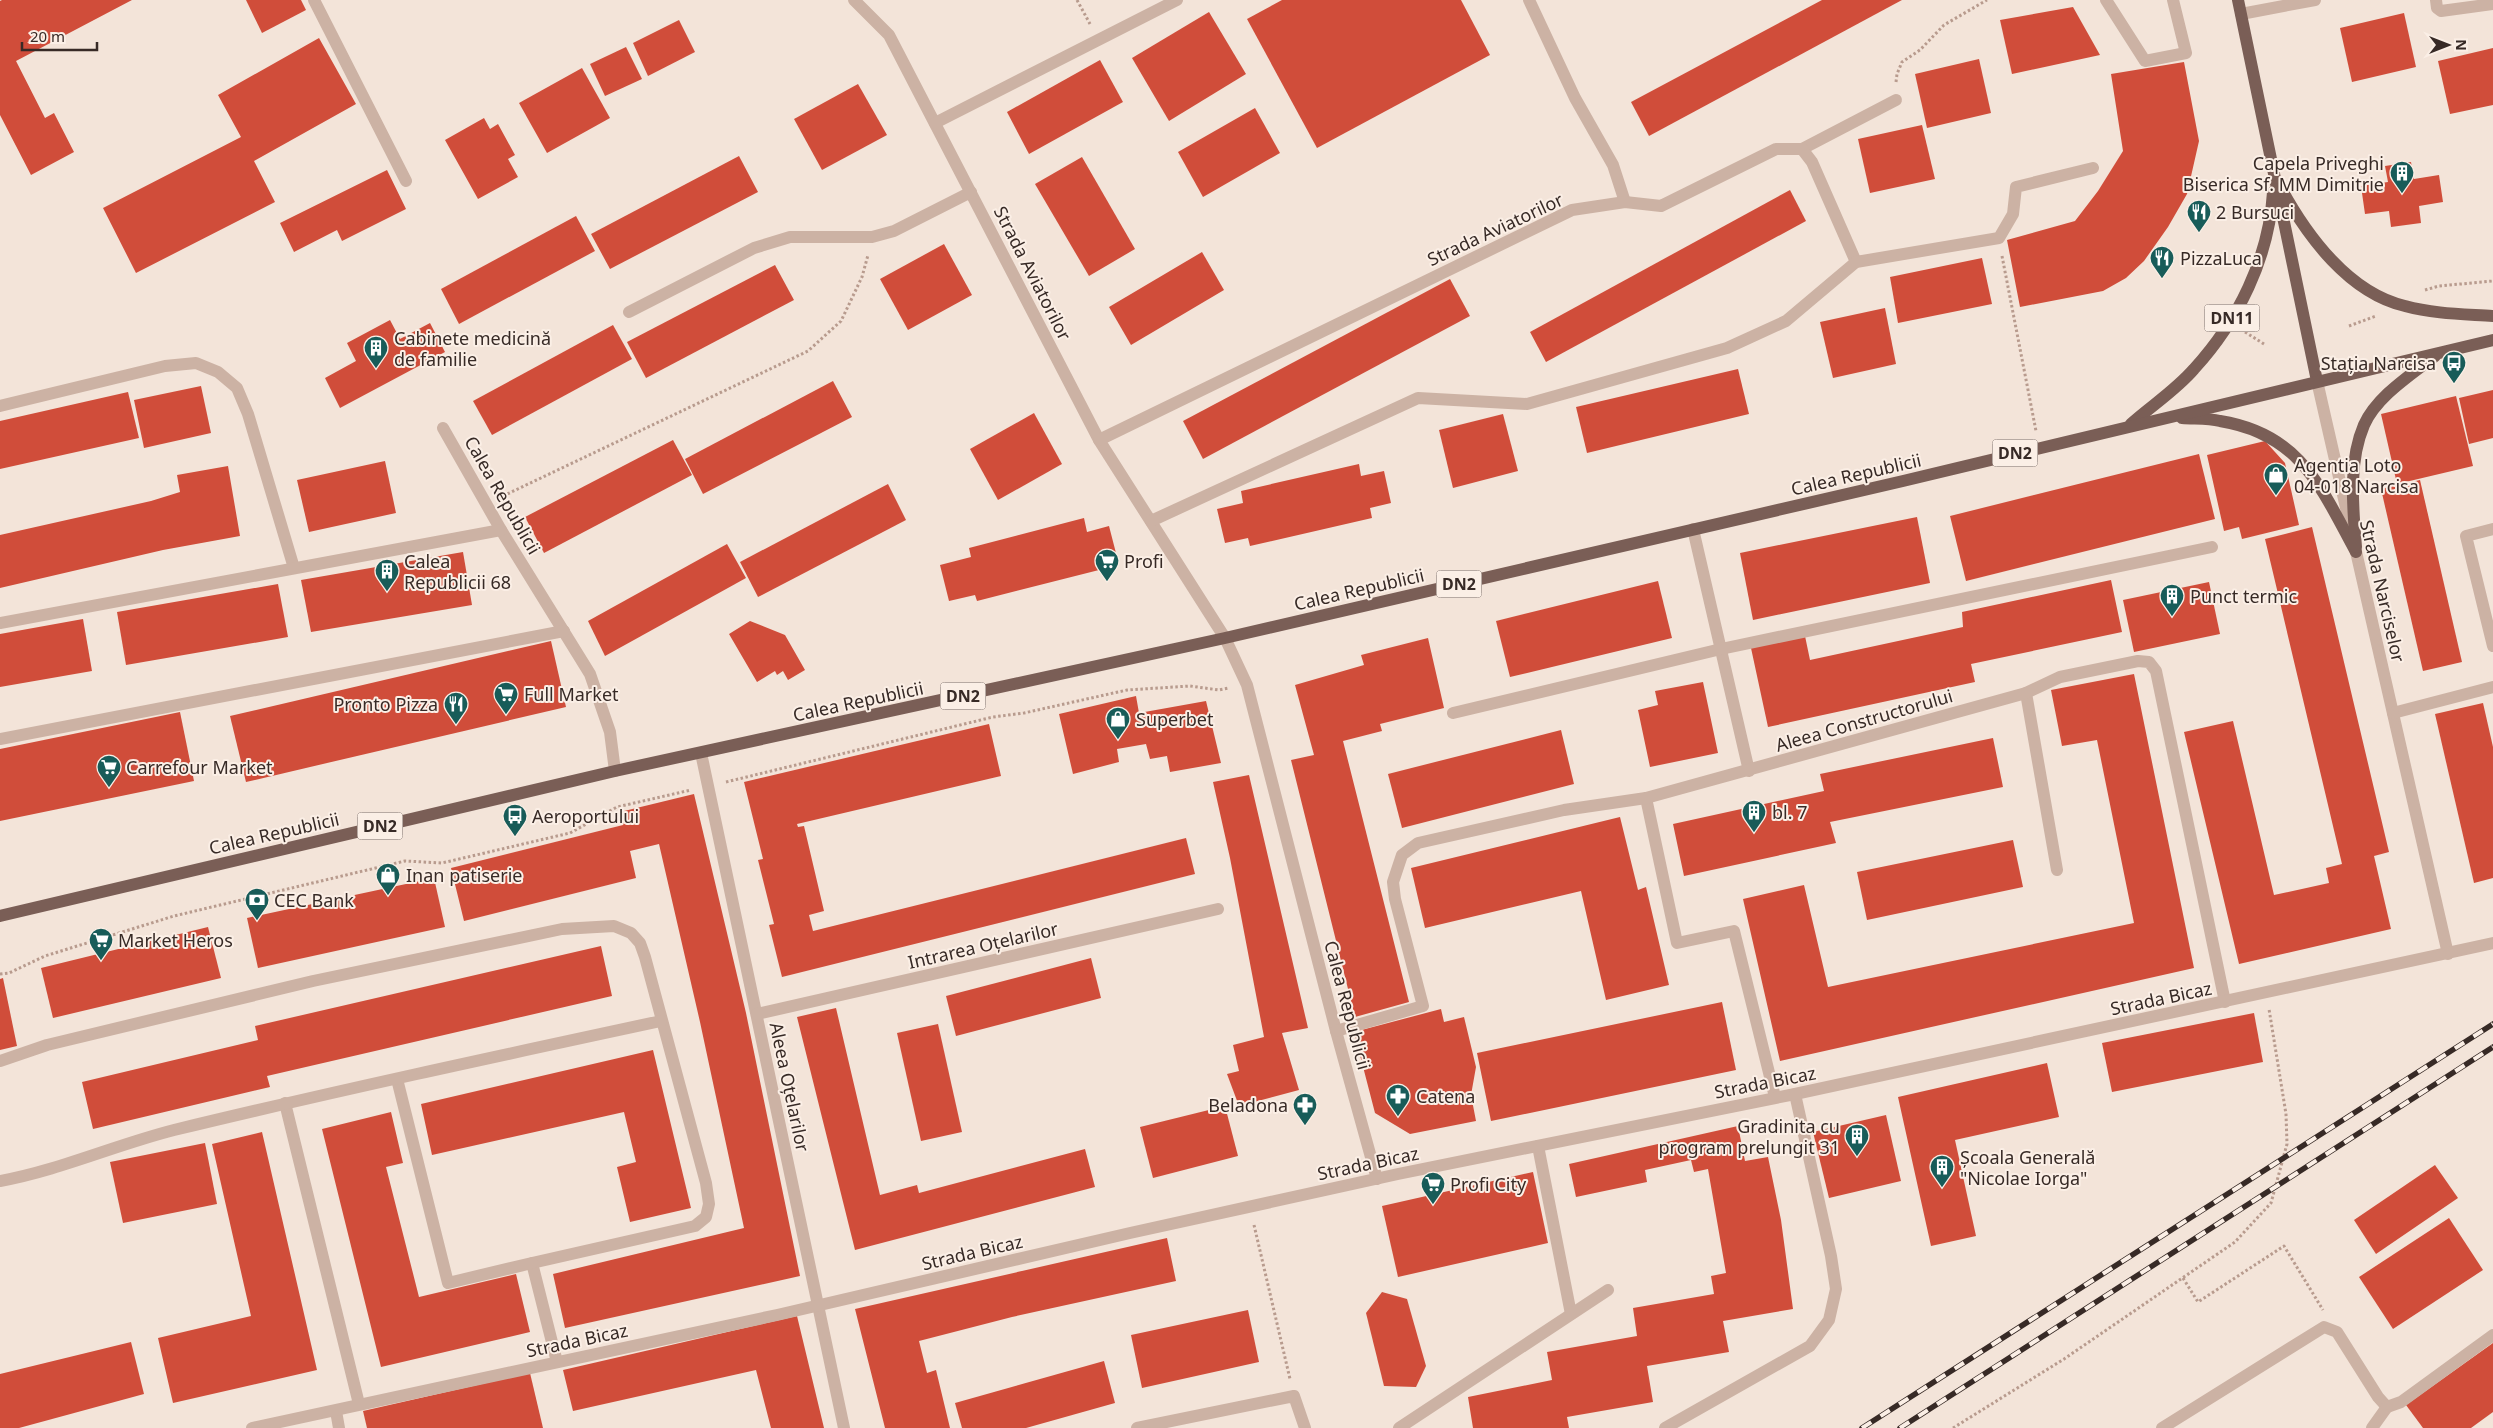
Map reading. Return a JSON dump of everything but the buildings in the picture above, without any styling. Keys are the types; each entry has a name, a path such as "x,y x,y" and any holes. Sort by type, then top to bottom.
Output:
{"main road":[{"name":"Strada Narciselor","path":"2238,0 2317,381"},
{"name":"DN11","path":"2274,174 2297,217 2319,246 2343,270 2372,292 2404,306 2448,314 2493,316"},
{"name":"DN11","path":"2128,427 2193,371 2224,334 2247,291 2263,250 2272,210 2274,174"},
{"name":"Calea Republicii","path":"0,916 615,771 1225,638 1693,530 2493,340"},
{"path":"2356,552 2353,504 2356,448 2365,424 2381,402 2439,353"},
{"path":"2167,417 2221,420 2276,440 2301,460 2315,479 2356,552"}],"street":[{"path":"314,0 406,181"},
{"name":"Strada Aviatorilor","path":"854,0 889,35 1099,440 1225,638"},
{"path":"935,123 1177,0"},
{"path":"1529,0 1575,98 1613,165 1625,202"},
{"path":"2106,0 2145,61 2186,53 2173,0"},
{"path":"2241,14 2315,0"},
{"path":"2436,0 2437,8 2442,11 2470,4 2493,4"},
{"path":"1856,262 1812,162 1802,149 1896,100"},
{"name":"Strada Aviatorilor","path":"1099,440 1572,210 1625,202 1661,206 1776,149 1802,149"},
{"path":"1151,522 1418,398 1527,404 1727,348 1786,320 1856,262 1999,238 2013,214 2016,187 2093,168"},
{"path":"629,312 754,248 790,238 872,237 894,231 971,192"},
{"path":"0,406 165,366 196,363 218,372 237,388 248,414 294,568"},
{"name":"Strada Narciselor","path":"2317,381 2448,954"},
{"name":"Calea Republicii","path":"443,428 501,530 590,674 610,732 615,771"},
{"path":"2493,529 2466,536 2493,646"},
{"path":"0,623 501,530"},
{"path":"1693,530 1749,771"},
{"path":"1454,714 1721,649 2212,547"},
{"path":"0,739 564,631"},
{"name":"Calea Republicii","path":"1225,638 1247,685 1336,1031 1377,1179"},
{"name":"Aleea Constructorului","path":"1336,1031 1423,1006 1395,899 1393,882 1402,855 1418,843 1564,810 1646,798 2026,693 2060,677 2138,661 2149,662 2156,671 2225,1002"},
{"path":"2393,713 2493,687"},
{"path":"2026,693 2057,870"},
{"name":"Aleea Oțelarilor","path":"701,753 844,1428"},
{"path":"1646,798 1677,943 1734,931 1775,1097"},
{"name":"Intrarea Oțelarilor","path":"757,1014 1218,909"},
{"path":"0,1062 47,1045 275,990 562,929 614,926 631,933 640,943 706,1183 709,1204 706,1217 695,1226 675,1232 448,1283 397,1079"},
{"name":"Strada Bicaz","path":"252,1428 818,1306 1377,1179 1795,1094 2493,943"},
{"path":"0,1182 50,1170 124,1144 167,1132 285,1103 661,1021"},
{"path":"1665,1428 1810,1346 1829,1320 1836,1289 1831,1256 1795,1094"},
{"path":"285,1103 359,1404"},
{"path":"1538,1146 1571,1314"},
{"path":"532,1263 557,1362"},
{"path":"1399,1428 1608,1290"},
{"path":"2162,1428 2324,1326 2337,1332 2378,1397 2387,1407"},
{"path":"2372,1428 2387,1407 2401,1402 2493,1334"},
{"path":"1137,1428 1294,1396 1306,1428"},
{"path":"336,1411 339,1428"}],"path":[{"path":"1077,0 1099,41"},
{"path":"1896,100 1897,74 1902,62 1920,50 1944,25 1987,0"},
{"path":"486,504 808,351 841,321 862,277 872,237"},
{"path":"1999,238 2039,448"},
{"path":"0,974 9,973 45,956 174,916 405,861 442,863 570,833 617,807 993,717 1024,714 1126,690 1190,686 1219,690 1247,685"},
{"path":"1953,1428 2064,1359 2235,1242 2271,1203 2286,1144 2286,1114 2266,993"},
{"path":"1250,1207 1294,1396"},
{"path":"2183,1278 2198,1302 2284,1246 2337,1332"}],"railway":[{"path":"1862,1428 2493,1024"},
{"path":"1900,1428 2493,1047"}],"place":[{"name":"Capela Priveghi Biserica Sf. MM Dimitrie","path":"2402,194"},
{"name":"2 Bursuci","path":"2199,233"},
{"name":"PizzaLuca","path":"2162,279"},
{"name":"Cabinete medicină de familie","path":"376,369"},
{"name":"Stația Narcisa","path":"2454,384"},
{"name":"Agentia Loto 04-018 Narcisa","path":"2276,496"},
{"name":"Profi","path":"1107,582"},
{"name":"Calea Republicii 68","path":"387,592"},
{"name":"Punct termic","path":"2172,617"},
{"name":"Full Market","path":"506,715"},
{"name":"Pronto Pizza","path":"456,725"},
{"name":"Superbet","path":"1118,740"},
{"name":"Carrefour Market","path":"109,788"},
{"name":"bl. 7","path":"1754,833"},
{"name":"Aeroportului","path":"515,837"},
{"name":"Inan patiserie","path":"388,896"},
{"name":"CEC Bank","path":"257,921"},
{"name":"Market Heros","path":"101,961"},
{"name":"Catena","path":"1398,1117"},
{"name":"Beladona","path":"1305,1126"},
{"name":"Gradinita cu program prelungit 31","path":"1857,1157"},
{"name":"Școala Generală \"Nicolae Iorga\"","path":"1942,1188"},
{"name":"Profi City","path":"1433,1205"}]}
